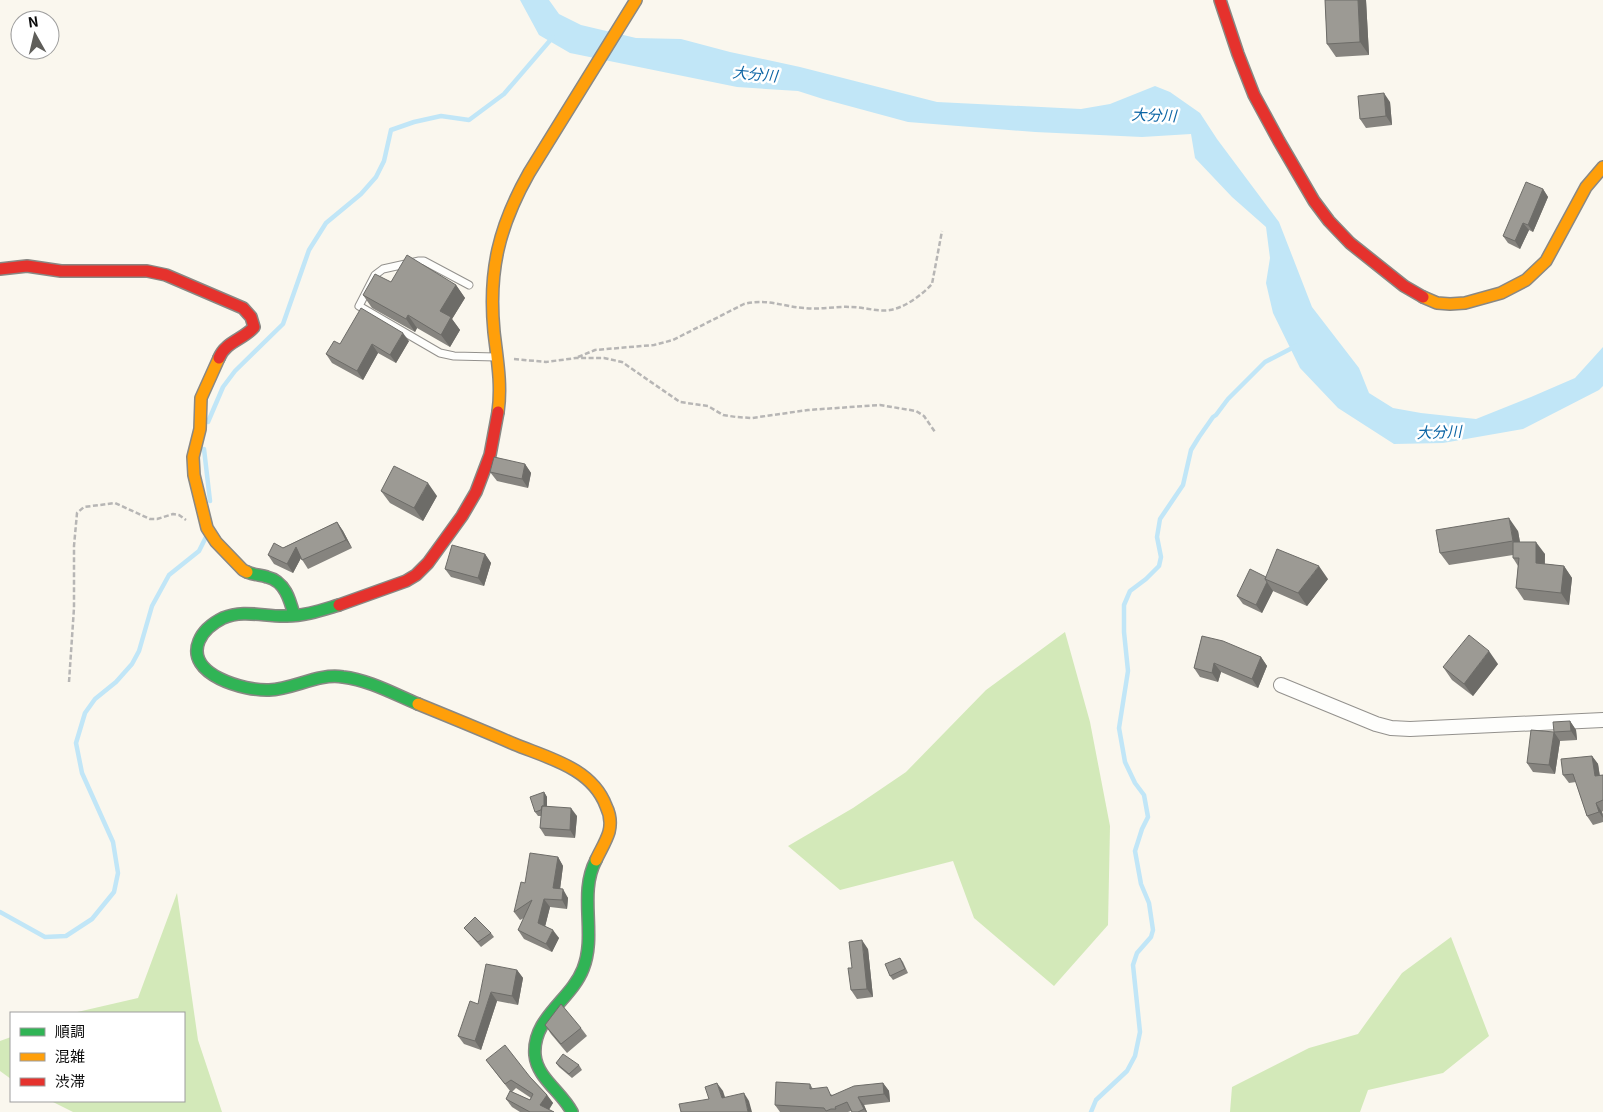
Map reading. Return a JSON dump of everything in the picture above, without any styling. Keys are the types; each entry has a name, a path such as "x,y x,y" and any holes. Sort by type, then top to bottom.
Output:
{"street":[{"path":"572,1112 563,1095 540,1072 534,1051 540,1028 574,985 585,965 590,931 588,879 591,869 606,842 611,825 605,802 597,789 577,771 360,681 342,676 332,676 277,689 256,690 212,676 199,662 197,653 199,642 204,632 219,620 231,615 244,613 294,616 343,603 409,579 420,572 466,510 481,484 488,466 500,406 500,388 491,311 492,275 499,240 523,184 636,0"},
{"path":"1220,0 1256,100 1312,198 1347,240 1414,293 1431,303 1453,306 1472,302 1503,292 1530,278 1539,271 1586,187 1603,167"},
{"path":"0,269 27,266 61,271 147,271 166,275 244,308 249,313 254,327 250,332 225,347 221,352 201,398 200,428 193,456 194,475 207,528 216,542 242,570 251,574 270,577 282,586 292,603 294,616"},
{"path":"1281,686 1376,724 1391,728 1410,729 1603,720"}],"lane":[{"path":"469,285 424,261 420,261 383,269 375,274 359,306 440,354 496,357"}],"path":[{"path":"576,358 595,350 654,345 673,340 750,302 772,302 805,308 851,307 890,310 900,307 932,284 942,231"},
{"path":"496,357 546,362 576,358 604,358 622,362 680,402 708,406 723,415 752,418 808,410 880,405 916,411 924,416 935,432"},
{"path":"69,682 77,513 84,507 115,503 150,519 173,514 186,519 194,530 207,528"}],"green space":[{"path":"1065,632 1090,722 1110,826 1108,925 1054,986 974,918 953,861 840,890 788,846 853,808 906,772 986,690"},
{"path":"177,893 198,1040 222,1112 73,1112 53,1102 185,1102 185,1012 77,1012 138,998"},
{"path":"1451,937 1489,1036 1443,1073 1368,1090 1360,1112 1230,1112 1232,1087 1309,1048 1358,1034 1402,973"},
{"path":"10,1037 10,1078 0,1071 0,1041"}],"water":[{"name":"大分川","path":"520,0 549,0 559,14 581,25 636,38 681,39 937,102 1081,109 1110,104 1155,86 1170,92 1200,113 1279,222 1312,307 1359,368 1369,393 1393,408 1476,419 1575,378 1603,347 1603,386 1599,390 1523,429 1443,443 1394,444 1338,408 1300,368 1273,313 1266,283 1270,258 1266,227 1232,197 1195,158 1191,134 1142,137 1035,132 908,122 798,91 737,87 570,53 539,35"}],"building":[{"path":"1325,0 1358,0 1360,42 1327,44"},
{"path":"1384,93 1386,116 1360,119 1358,96"},
{"path":"1526,182 1543,189 1528,225 1523,223 1515,241 1503,236"},
{"path":"407,255 456,285 440,311 451,317 441,335 408,315 406,319 363,295 375,274 391,282"},
{"path":"361,308 403,333 390,355 372,344 357,371 326,354 334,341 340,344"},
{"path":"494,457 525,464 522,479 490,472"},
{"path":"394,466 428,483 414,508 381,491"},
{"path":"1509,518 1513,541 1440,553 1436,530"},
{"path":"337,522 346,540 302,560 296,547 287,564 268,555 274,543 283,548"},
{"path":"1513,542 1536,542 1536,563 1564,566 1561,593 1516,588 1519,558 1513,558"},
{"path":"452,545 485,554 478,578 445,569"},
{"path":"1277,549 1319,566 1298,593 1265,579"},
{"path":"1250,569 1266,577 1267,582 1256,605 1237,596"},
{"path":"1469,635 1489,651 1464,684 1443,667"},
{"path":"1202,636 1223,641 1261,657 1252,679 1214,663 1212,673 1194,668"},
{"path":"1570,721 1571,731 1554,732 1553,722"},
{"path":"1531,730 1554,732 1549,765 1527,763"},
{"path":"1592,756 1595,776 1603,775 1603,800 1596,803 1599,812 1587,816 1573,774 1563,775 1561,759"},
{"path":"544,792 544,806 542,806 541,810 535,812 530,797"},
{"path":"542,806 571,808 570,830 540,828"},
{"path":"530,853 558,857 553,888 563,889 562,900 544,899 538,923 553,930 546,944 518,930 532,900 514,912 521,882 525,883"},
{"path":"475,917 491,933 478,942 464,928"},
{"path":"862,940 867,989 851,990 848,968 852,968 849,942"},
{"path":"900,958 905,969 890,976 885,964"},
{"path":"486,964 517,970 512,996 491,992 475,1041 458,1036 470,1001 478,1004"},
{"path":"561,1004 581,1028 561,1044 545,1025"},
{"path":"505,1045 547,1095 540,1105 554,1112 530,1112 506,1099 510,1091 530,1100 533,1094 511,1080 505,1084 486,1060"},
{"path":"563,1054 579,1065 569,1074 556,1063"},
{"path":"776,1082 810,1084 810,1089 827,1087 831,1096 854,1086 883,1083 884,1094 858,1097 864,1109 858,1112 852,1112 847,1102 835,1107 836,1109 826,1111 824,1108 775,1105"},
{"path":"717,1083 722,1098 744,1093 748,1112 681,1112 679,1104 709,1099 705,1087"}],"waterway":[{"path":"208,422 223,387 235,371 283,324 309,250 326,223 361,194 376,177 384,161 391,130 414,122 441,116 469,120 504,94 553,37"},
{"path":"1091,1112 1096,1100 1127,1071 1135,1056 1140,1032 1133,965 1137,953 1151,937 1153,930 1149,903 1141,884 1135,851 1148,817 1144,795 1135,783 1125,762 1119,728 1128,671 1124,632 1124,605 1130,591 1159,566 1161,557 1157,537 1160,519 1183,485 1191,450 1199,437 1228,399 1265,362 1296,346"},
{"path":"204,449 210,501"},
{"path":"0,912 45,937 66,936 92,919 114,892 118,873 113,842 82,773 76,743 85,713 95,699 116,682 132,664 139,651 152,606 169,575 199,551 206,537"}],"traffic: fast":[{"path":"247,572 273,579 278,583 286,592 294,615"},
{"path":"339,605 294,616 231,615 216,622 203,634 199,641 197,653 201,663 209,672 220,679 246,688 259,690 278,689 334,676 372,684 418,704"},
{"path":"572,1112 540,1071 535,1055 536,1042 546,1020 570,990 583,969 587,956 588,942 588,886 596,860"}],"traffic: slow":[{"path":"498,412 499,382 494,332 493,289 498,250 503,231 529,173 636,0"},
{"path":"1423,297 1437,303 1465,303 1501,293 1526,280 1546,261 1586,187 1603,167"},
{"path":"219,358 201,398 200,429 193,457 194,475 207,528 216,542 247,572"},
{"path":"418,704 554,760 580,773 599,793 610,819 609,832 596,860"}],"traffic: jam":[{"path":"1220,0 1254,95 1314,201 1329,221 1350,243 1404,286 1423,297"},
{"path":"0,269 27,266 61,271 147,271 166,275 243,308 251,317 254,327 230,344 219,358"},
{"path":"339,605 406,581 416,575 428,563 462,516 476,492 490,455 498,412"}]}
